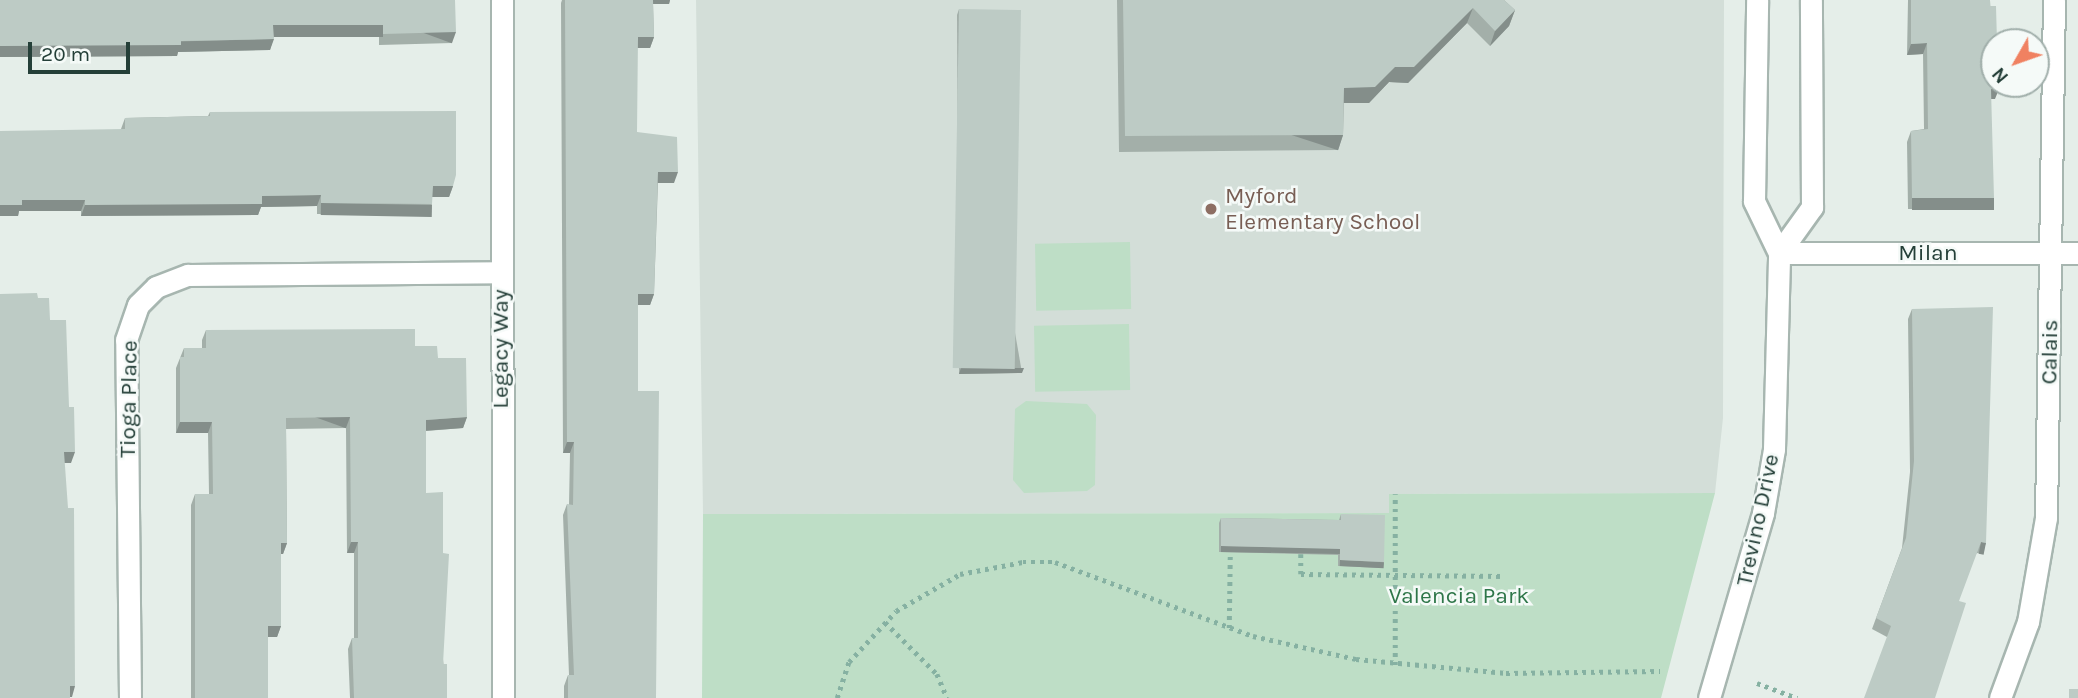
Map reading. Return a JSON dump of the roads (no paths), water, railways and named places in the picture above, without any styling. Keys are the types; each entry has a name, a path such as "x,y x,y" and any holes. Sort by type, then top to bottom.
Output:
{"street":[{"name":"Legacy Way","path":"502,0 503,698"},
{"name":"Trevino Drive","path":"1709,698 1763,513 1774,449 1779,253 1754,201 1757,0"},
{"path":"1779,253 1812,207 1811,0"},
{"name":"Calais","path":"2000,698 2028,622 2046,518 2053,253 2054,0"},
{"name":"Milan","path":"1779,253 2078,253"},
{"name":"Tioga Place","path":"130,698 126,340 138,306 156,287 188,275 501,272"}],"place":[{"name":"Myford Elementary School","path":"1211,209"}],"park label":[{"name":"Valencia Park","path":"1459,596"}]}
